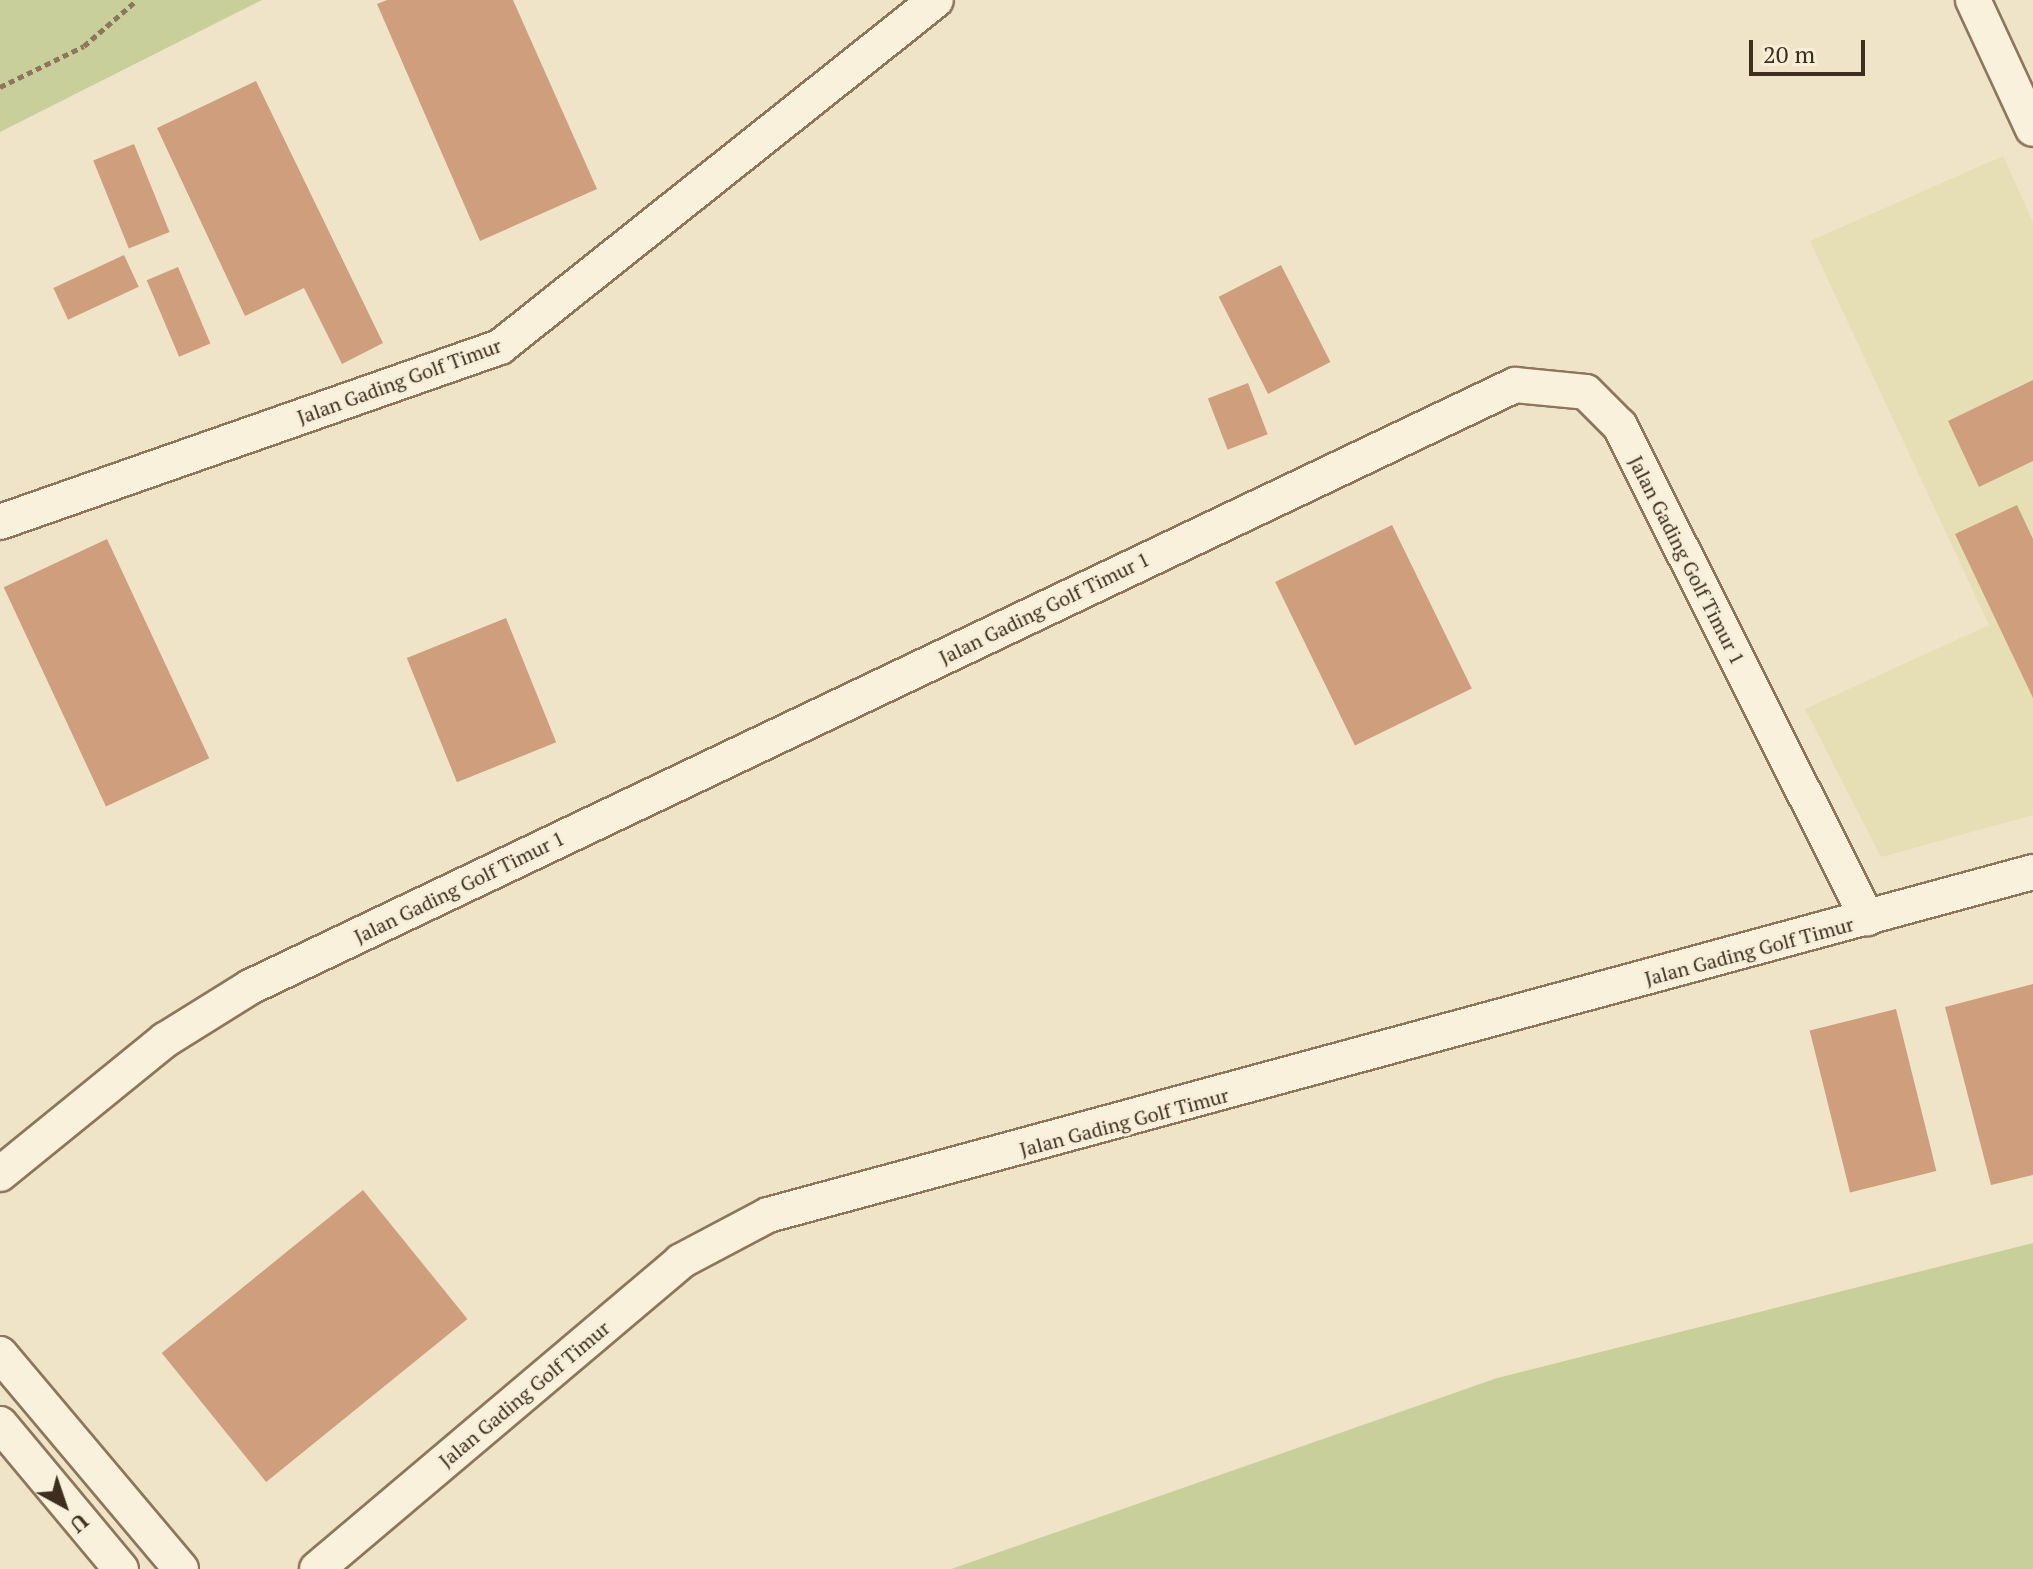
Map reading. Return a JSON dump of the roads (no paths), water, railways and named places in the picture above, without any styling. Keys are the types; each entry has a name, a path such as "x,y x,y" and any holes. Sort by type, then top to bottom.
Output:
{"street":[{"name":"Jalan Gading Golf Timur","path":"0,522 500,347 936,0"},
{"path":"1973,0 2033,129"},
{"name":"Jalan Gading Golf Timur 1","path":"0,1174 165,1040 250,987 1515,385 1586,392 1620,426 1867,918"},
{"name":"Jalan Gading Golf Timur","path":"317,1569 681,1261 768,1215 2033,872"},
{"path":"0,1354 181,1569"},
{"path":"0,1424 121,1569"}]}
